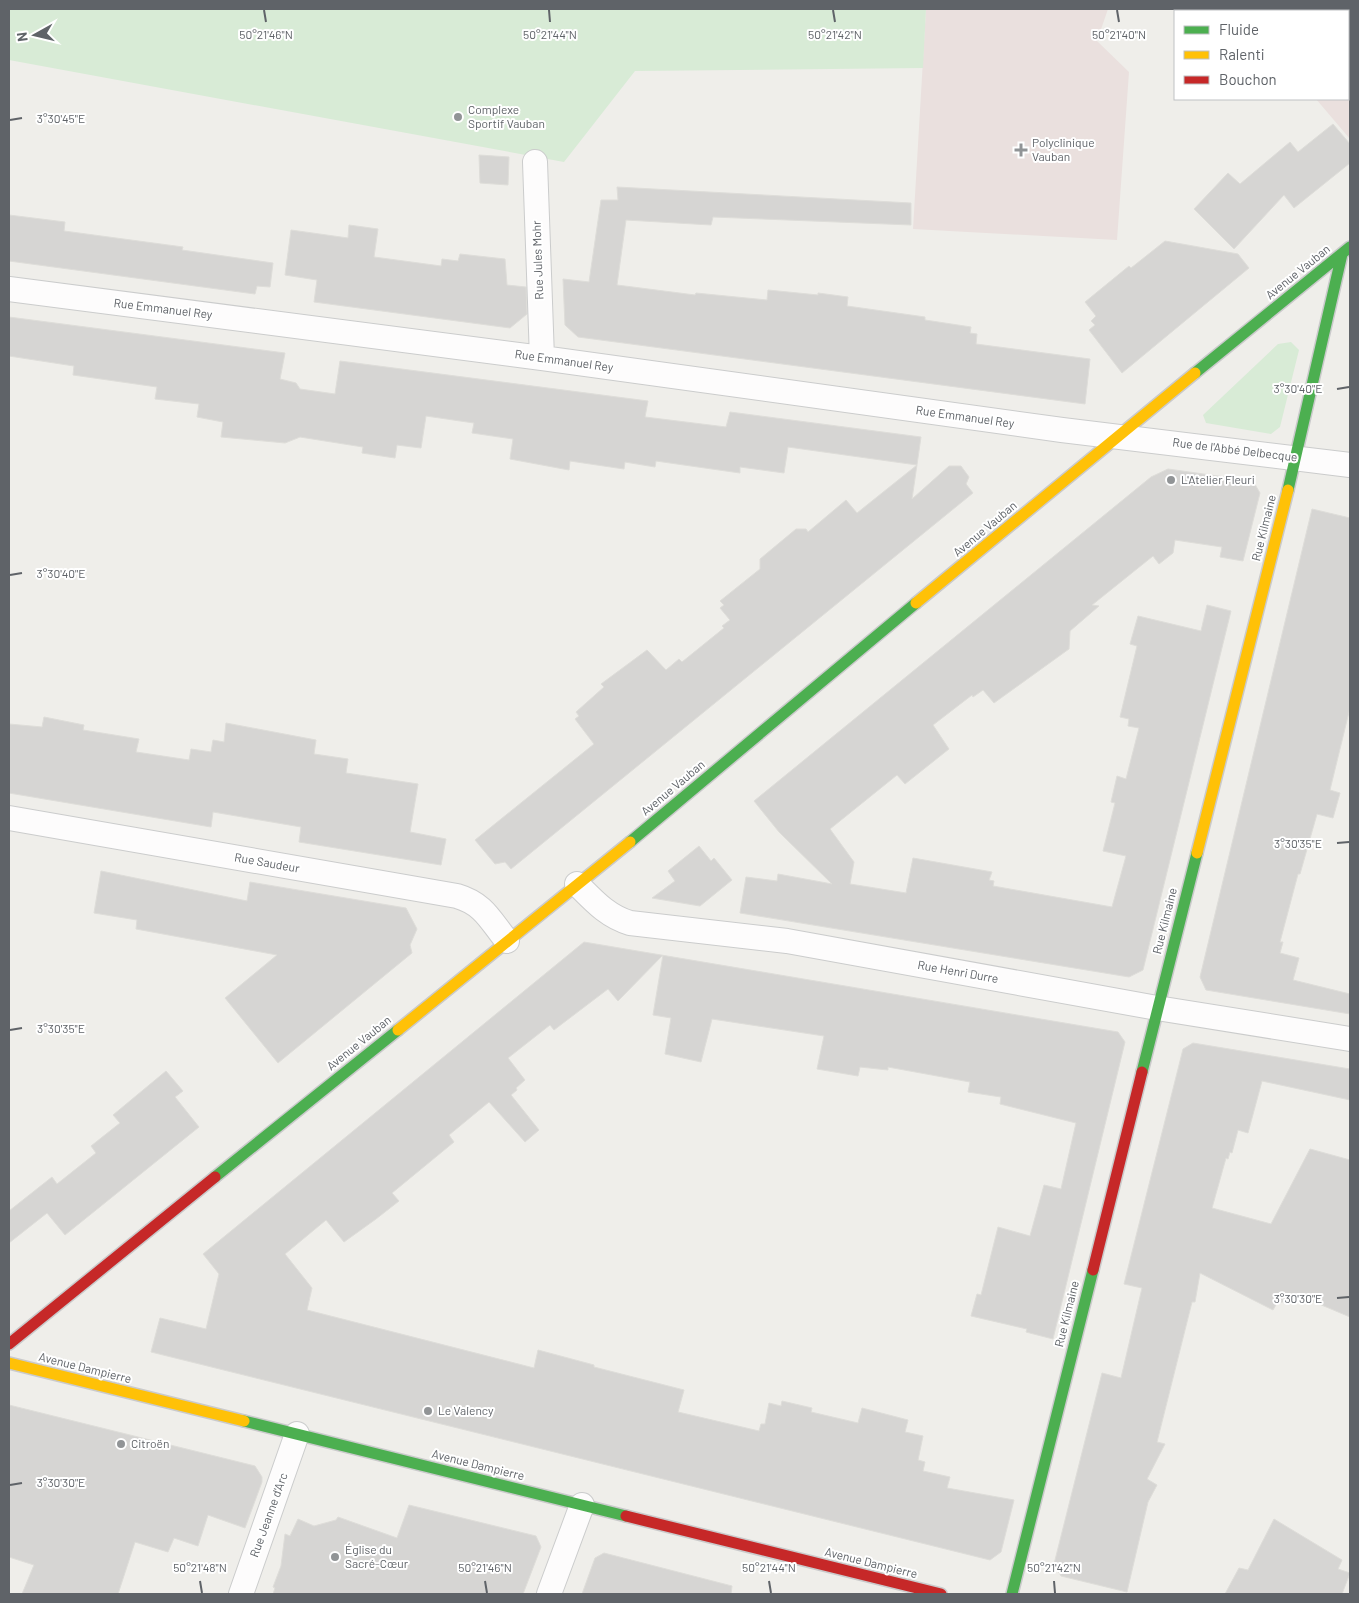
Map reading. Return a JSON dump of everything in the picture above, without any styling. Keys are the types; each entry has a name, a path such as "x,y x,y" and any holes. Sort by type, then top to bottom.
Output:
{"street":[{"name":"Rue Jules Mohr","path":"535,162 542,358"},
{"name":"Avenue Vauban","path":"9,1344 577,884 1346,250"},
{"name":"Rue Kilmaine","path":"1012,1594 1346,250"},
{"name":"Rue Emmanuel Rey","path":"9,289 542,358 1062,430 1120,436"},
{"name":"Rue de l'Abbé Delbecque","path":"1120,436 1350,464"},
{"name":"Rue Saudeur","path":"9,818 469,899 479,906 507,941"},
{"name":"Rue Henri Durre","path":"577,884 606,912 617,919 630,923 786,942 1157,1008 1350,1039"},
{"name":"Avenue Dampierre","path":"9,1363 941,1594"},
{"name":"Rue Jeanne d'Arc","path":"241,1594 297,1434"},
{"path":"549,1594 582,1505"}],"shaded area":[{"name":"Polyclinique Vauban","path":"926,9 1108,9 1097,41 1129,72 1117,240 913,229"},
{"path":"1350,9 1350,139 1317,100 1349,100 1349,10 1238,10"}],"green space":[{"name":"Complexe Sportif Vauban","path":"9,9 926,9 923,68 635,71 564,162 9,60"},
{"path":"1291,342 1299,350 1280,427 1271,434 1206,423 1203,415 1278,344"}],"building":[{"path":"1333,124 1350,144 1350,163 1294,208 1284,195 1234,249 1194,209 1228,173 1240,184 1290,142 1298,152"},
{"path":"479,155 509,157 508,185 480,183"},
{"path":"617,187 911,203 911,225 713,217 711,225 626,220 617,285 695,295 696,293 767,300 768,290 818,295 818,293 848,297 847,306 925,317 925,320 971,327 970,333 977,334 976,344 1090,359 1085,404 578,337 565,325 563,279 589,282 601,200 618,200"},
{"path":"9,215 65,222 64,231 183,247 182,250 273,263 270,287 257,286 255,294 9,261"},
{"path":"349,225 378,229 374,257 441,266 442,259 458,261 460,254 505,259 507,285 526,287 527,314 510,328 314,302 317,280 285,275 291,230 348,238"},
{"path":"1165,241 1238,254 1249,268 1122,373 1089,330 1095,325 1091,321 1096,316 1085,302 1129,266 1131,268"},
{"path":"9,317 285,353 280,379 296,383 300,389 335,394 340,361 648,401 645,417 726,427 730,412 921,437 917,465 788,447 784,473 740,467 740,473 656,461 655,467 625,462 624,469 570,461 569,470 510,459 513,439 472,433 474,423 426,416 421,448 397,445 395,458 362,453 363,447 300,437 285,443 221,437 223,422 197,417 199,404 155,399 157,387 73,375 74,366 9,356"},
{"path":"917,465 912,499 949,466 961,466 969,477 966,484 973,493 511,869 505,862 495,864 475,840 594,744 575,719 579,716 576,712 604,687 601,684 647,650 666,670 679,659 682,662 724,628 722,626 730,620 720,608 724,605 720,601 760,569 760,559 796,529 806,529 808,532 846,500 857,513"},
{"path":"1168,469 1253,481 1260,493 1243,561 1220,557 1222,547 1175,540 1173,553 1159,564 1153,556 1092,605 1099,606 1070,631 1069,649 994,703 983,690 973,697 972,695 933,725 949,749 905,784 897,775 830,829 854,862 850,884 906,893 913,858 992,872 989,880 994,881 993,886 1112,907 1126,856 1103,851 1115,803 1111,802 1117,776 1126,779 1139,728 1128,726 1129,719 1120,717 1137,646 1130,644 1138,616 1201,631 1207,605 1231,611 1143,970 1129,977 740,913 746,877 777,881 778,874 832,884 779,832 754,801 1151,477"},
{"path":"1312,509 1350,518 1350,708 1330,790 1340,793 1333,818 1317,814 1300,874 1298,874 1280,942 1283,942 1280,953 1299,958 1293,980 1350,994 1350,1014 1206,990 1200,977"},
{"path":"44,717 84,725 83,730 139,739 136,752 189,760 191,749 211,752 213,740 224,742 226,723 316,740 314,754 348,759 346,773 418,784 410,832 446,839 441,865 299,842 301,827 213,812 211,827 9,793 9,724 42,727"},
{"path":"699,846 711,861 714,858 732,880 700,906 652,898 675,881 668,871"},
{"path":"101,871 247,901 250,882 406,908 417,929 410,945 412,953 278,1063 225,998 277,955 136,929 137,920 94,913"},
{"path":"584,942 663,955 618,1001 608,989 554,1030 550,1025 508,1058 525,1080 511,1095 539,1130 525,1142 489,1102 449,1135 454,1142 392,1193 399,1201 376,1219 344,1242 326,1220 285,1254 312,1288 307,1310 534,1368 538,1350 594,1365 594,1367 684,1390 678,1412 759,1431 761,1424 765,1424 769,1403 781,1406 782,1401 812,1408 811,1412 858,1423 862,1408 908,1420 905,1432 923,1436 918,1460 925,1462 923,1471 950,1477 947,1488 1014,1500 1001,1552 990,1560 151,1352 160,1318 206,1329 219,1274 203,1254"},
{"path":"663,955 1118,1032 1125,1042 1053,1339 1026,1332 1027,1329 971,1316 977,1294 981,1295 998,1227 1030,1236 1044,1185 1061,1189 1076,1123 1000,1104 1001,1097 968,1092 970,1082 888,1067 888,1070 860,1067 858,1076 817,1069 824,1036 712,1019 701,1062 665,1054 671,1018 653,1015"},
{"path":"1193,1043 1350,1069 1350,1100 1262,1081 1248,1133 1238,1130 1232,1153 1230,1152 1228,1159 1226,1158 1212,1208 1271,1224 1310,1149 1350,1160 1350,1317 1305,1298 1277,1303 1273,1310 1200,1273 1195,1302 1192,1302 1157,1442 1165,1444 1147,1479 1157,1485 1148,1502 1127,1592 1061,1576 1054,1564 1102,1373 1121,1378 1142,1288 1124,1284 1183,1049"},
{"path":"166,1071 183,1091 175,1097 199,1127 65,1235 47,1213 9,1243 9,1211 52,1177 57,1184 96,1153 91,1146 120,1123 113,1115"},
{"path":"9,1405 255,1466 262,1477 262,1482 245,1528 208,1515 198,1546 174,1538 168,1552 135,1542 118,1594 22,1594 34,1565 9,1557"},
{"path":"409,1505 536,1536 541,1547 523,1594 273,1594 275,1588 273,1587 281,1566 285,1534 290,1536 298,1519 314,1526 336,1520 338,1517 397,1538"},
{"path":"1274,1519 1342,1560 1338,1569 1350,1573 1342,1594 1225,1594 1239,1568 1248,1570"},
{"path":"604,1553 732,1586 731,1594 582,1594 595,1558"}],"traffic: fast":[{"path":"1195,373 1350,247"},
{"path":"1288,490 1342,254"},
{"path":"630,842 916,603"},
{"path":"1142,1072 1197,853"},
{"path":"215,1177 398,1030"},
{"path":"1012,1594 1093,1270"},
{"path":"244,1421 626,1516"}],"traffic: slow":[{"path":"916,603 1195,373"},
{"path":"1197,853 1288,490"},
{"path":"398,1030 630,842"},
{"path":"9,1363 244,1421"}],"traffic: jam":[{"path":"1093,1270 1142,1072"},
{"path":"9,1344 215,1177"},
{"path":"626,1516 941,1594"}],"place":[{"name":"Complexe Sportif Vauban","path":"458,117"},
{"name":"Polyclinique Vauban","path":"1021,150"},
{"name":"L'Atelier Fleuri","path":"1171,480"},
{"name":"Le Valency","path":"428,1411"},
{"name":"Citroën","path":"121,1444"},
{"name":"Église du Sacré-Cœur","path":"335,1557"}]}
